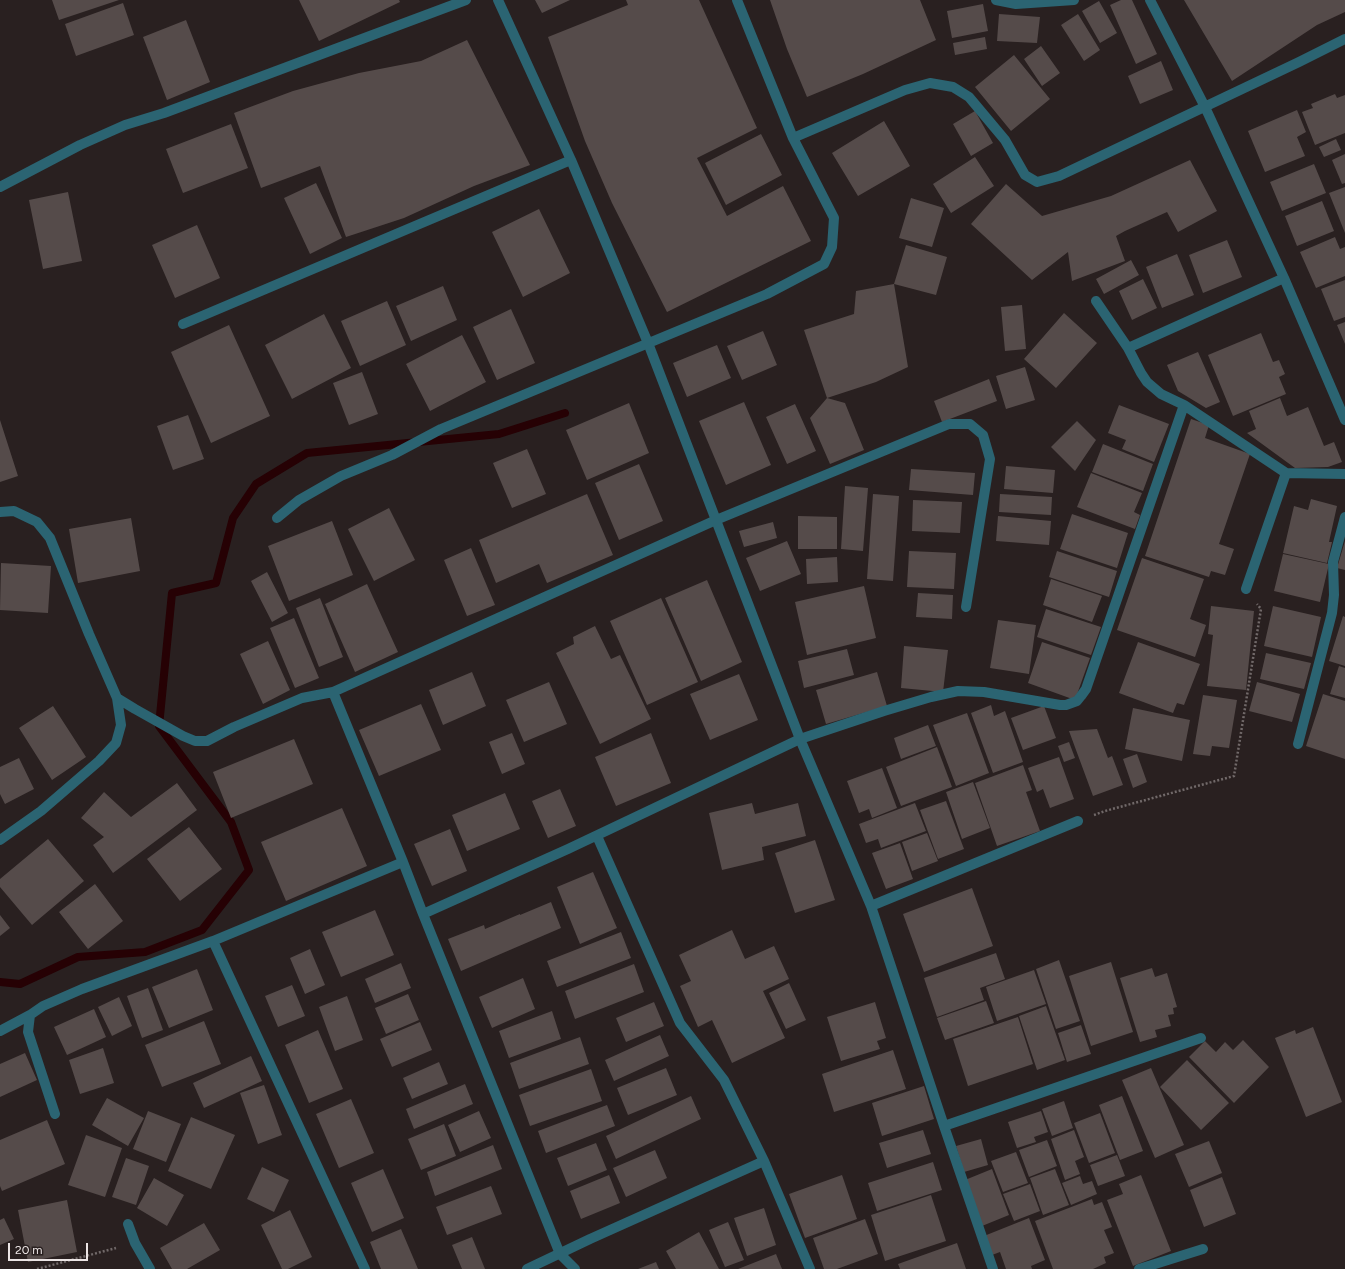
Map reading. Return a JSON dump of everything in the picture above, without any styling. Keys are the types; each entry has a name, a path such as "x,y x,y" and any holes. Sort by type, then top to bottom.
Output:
{"street":[{"path":"0,187 80,145 125,125 164,113 466,0"},
{"path":"498,0 571,160 648,343 800,739 872,906 944,1126 994,1269"},
{"path":"277,518 299,500 340,476 392,455 441,429 766,294 824,264 832,246 834,218 793,138 737,0"},
{"path":"996,0 1016,4 1074,0"},
{"path":"1150,0 1205,107 1284,278 1345,420"},
{"path":"793,138 905,90 930,83 953,87 969,97 1005,140 1025,175 1037,182 1059,176 1345,39"},
{"path":"183,324 571,160"},
{"path":"1128,348 1284,278"},
{"path":"1096,301 1128,348 1147,382 1161,394 1184,405 1286,472 1345,474"},
{"path":"423,914 597,836 800,739 931,697 958,691 984,692 1060,706 1077,701 1086,689 1184,405"},
{"path":"117,698 183,736 195,740 207,741 234,727 302,698 333,692 716,520 949,424 970,424 983,436 990,459 966,607"},
{"path":"1246,589 1286,472"},
{"path":"0,512 14,511 37,522 50,538 117,698 121,724 116,743 99,761 41,811 0,840"},
{"path":"1298,744 1332,613 1334,595 1332,562 1345,517"},
{"path":"333,692 403,862 560,1254 575,1269"},
{"path":"872,906 1078,821"},
{"path":"597,836 680,1023 724,1080 764,1161 810,1269"},
{"path":"0,1032 43,1006 82,989 213,941 403,862"},
{"path":"213,941 365,1269"},
{"path":"30,1015 28,1032 55,1114"},
{"path":"944,1126 1201,1038"},
{"path":"527,1269 764,1161"},
{"path":"128,1224 135,1243 150,1269"},
{"path":"1139,1269 1203,1249"}],"path":[{"path":"1078,821 1106,810 1234,776 1261,609 1246,589"},
{"path":"38,1269 135,1243"}],"building":[{"path":"52,0 119,0 59,20"},
{"path":"299,0 399,0 400,2 319,41"},
{"path":"535,0 570,0 542,13"},
{"path":"626,0 699,0 757,128 697,158 727,216 783,186 811,241 667,312 612,203 585,141 548,37 628,5"},
{"path":"770,0 920,0 936,40 863,74 807,97 787,49"},
{"path":"1121,0 1132,0 1157,54 1136,64 1110,5"},
{"path":"1184,0 1345,0 1345,12 1317,25 1232,81"},
{"path":"1099,1 1117,33 1100,43 1082,11"},
{"path":"123,3 134,35 76,56 65,24"},
{"path":"983,4 988,31 952,38 947,11"},
{"path":"999,14 1040,17 1037,43 997,41"},
{"path":"1078,14 1100,50 1084,61 1061,25"},
{"path":"186,20 210,82 167,100 143,37"},
{"path":"985,37 987,49 955,55 953,43"},
{"path":"467,40 530,165 474,186 404,218 346,237 320,166 261,188 234,113 293,91 359,73 421,61"},
{"path":"1041,46 1060,73 1042,86 1024,59"},
{"path":"1014,55 1050,99 1011,131 975,87"},
{"path":"1161,61 1173,90 1140,104 1128,76"},
{"path":"1335,94 1337,98 1345,95 1345,133 1315,145 1302,112 1313,108 1311,104"},
{"path":"1297,110 1306,132 1297,137 1305,156 1265,172 1248,131"},
{"path":"975,111 993,143 971,156 953,124"},
{"path":"884,121 910,166 858,196 832,153"},
{"path":"231,124 248,168 183,193 166,149"},
{"path":"761,134 782,175 726,205 705,163"},
{"path":"1336,139 1341,150 1324,157 1319,147"},
{"path":"1345,154 1345,183 1342,184 1332,160"},
{"path":"975,157 994,186 951,213 933,184"},
{"path":"1190,160 1217,211 1178,232 1167,212 1125,231 1116,236 1125,261 1072,281 1068,252 1032,280 971,224 1006,184 1042,216 1111,196"},
{"path":"1314,164 1326,193 1282,211 1270,182"},
{"path":"316,183 342,238 310,254 284,198"},
{"path":"1345,187 1345,233 1329,193"},
{"path":"68,192 82,261 43,269 29,200"},
{"path":"911,198 944,208 932,247 899,238"},
{"path":"1322,201 1334,231 1297,246 1285,216"},
{"path":"539,209 570,273 523,297 492,232"},
{"path":"197,225 220,278 175,298 152,245"},
{"path":"1335,237 1340,249 1345,247 1345,276 1316,288 1300,252"},
{"path":"1227,240 1242,277 1203,293 1189,255"},
{"path":"906,245 947,257 936,295 894,284"},
{"path":"1177,254 1194,295 1162,308 1146,267"},
{"path":"1131,260 1139,275 1104,294 1096,279"},
{"path":"1143,279 1157,308 1132,320 1119,291"},
{"path":"1345,280 1345,317 1334,321 1321,289"},
{"path":"894,284 908,367 876,382 827,398 804,330 854,314 856,291"},
{"path":"443,286 457,320 411,341 396,306"},
{"path":"387,301 406,345 360,366 341,321"},
{"path":"1022,305 1026,349 1005,351 1001,307"},
{"path":"511,309 535,363 497,380 473,327"},
{"path":"1064,313 1097,343 1056,388 1024,359"},
{"path":"324,314 351,368 292,399 265,345"},
{"path":"1345,322 1345,344 1337,325"},
{"path":"229,325 270,416 211,443 171,352"},
{"path":"763,331 777,365 742,380 727,346"},
{"path":"1261,333 1273,362 1279,360 1285,374 1279,377 1286,394 1233,416 1208,355"},
{"path":"462,335 486,382 430,411 406,364"},
{"path":"717,345 731,378 687,397 673,363"},
{"path":"1198,352 1220,402 1206,408 1178,391 1167,365"},
{"path":"1025,367 1035,400 1006,409 996,376"},
{"path":"362,372 378,414 349,425 333,383"},
{"path":"989,379 997,401 942,422 934,401"},
{"path":"827,398 845,403 864,450 830,464 810,418"},
{"path":"1280,398 1287,416 1308,407 1324,446 1334,442 1342,462 1328,467 1295,468 1247,433 1256,429 1249,411"},
{"path":"744,402 771,465 726,485 699,421"},
{"path":"629,403 649,453 587,480 566,430"},
{"path":"795,404 816,451 787,464 766,417"},
{"path":"1119,405 1169,424 1154,462 1122,449 1126,440 1108,433"},
{"path":"188,415 204,459 173,470 157,426"},
{"path":"1191,419 1209,425 1205,438 1250,454 1219,544 1234,549 1225,575 1211,571 1209,577 1145,556"},
{"path":"0,420 18,476 0,482"},
{"path":"1077,421 1096,440 1075,471 1051,447"},
{"path":"1103,444 1153,464 1143,491 1092,472"},
{"path":"527,449 546,494 512,508 493,463"},
{"path":"639,464 663,521 619,540 595,483"},
{"path":"1006,466 1055,470 1053,493 1004,489"},
{"path":"911,469 975,473 973,495 909,490"},
{"path":"1091,473 1142,493 1134,512 1140,515 1135,529 1077,507"},
{"path":"845,486 868,488 863,551 841,549"},
{"path":"587,494 613,555 547,583 539,564 496,583 479,540"},
{"path":"873,494 899,496 893,581 867,579"},
{"path":"1000,494 1052,497 1051,515 999,512"},
{"path":"1311,499 1337,506 1329,542 1332,542 1327,563 1283,553 1294,506 1308,510"},
{"path":"913,500 962,502 960,533 912,531"},
{"path":"389,508 415,560 374,581 348,529"},
{"path":"1072,514 1128,533 1117,568 1060,549"},
{"path":"798,516 837,517 837,549 798,549"},
{"path":"998,516 1051,521 1049,545 996,541"},
{"path":"131,518 140,571 78,583 69,529"},
{"path":"332,521 353,575 289,601 268,546"},
{"path":"773,522 777,538 744,547 739,531"},
{"path":"787,541 801,574 760,591 746,558"},
{"path":"1345,541 1345,570 1337,568"},
{"path":"471,548 495,605 467,616 444,560"},
{"path":"909,551 956,553 954,589 907,587"},
{"path":"1057,551 1117,571 1109,597 1049,577"},
{"path":"1283,554 1329,564 1320,602 1274,591"},
{"path":"837,557 838,582 807,584 806,559"},
{"path":"1142,558 1204,579 1190,619 1206,625 1195,657 1117,630"},
{"path":"1,563 51,566 48,613 0,610"},
{"path":"267,572 288,613 272,622 251,581"},
{"path":"1051,579 1102,596 1092,622 1043,605"},
{"path":"707,580 742,662 701,681 665,598"},
{"path":"367,584 398,652 355,672 325,604"},
{"path":"864,586 876,638 807,655 795,602"},
{"path":"918,593 953,595 952,619 916,617"},
{"path":"320,598 343,657 319,667 296,608"},
{"path":"661,598 698,682 647,705 610,621"},
{"path":"1211,606 1254,611 1246,690 1207,686 1213,635 1208,634"},
{"path":"1273,606 1321,617 1312,657 1264,646"},
{"path":"1046,609 1101,627 1091,655 1037,637"},
{"path":"1343,616 1345,617 1345,666 1329,661"},
{"path":"294,618 319,678 295,688 270,628"},
{"path":"998,620 1036,625 1029,674 990,668"},
{"path":"595,626 611,659 620,655 651,719 600,744 556,653 574,644 573,637"},
{"path":"268,641 290,690 263,704 240,654"},
{"path":"1042,642 1090,658 1075,700 1028,683"},
{"path":"1138,642 1200,664 1184,705 1177,703 1173,713 1119,693"},
{"path":"904,646 948,650 943,692 901,688"},
{"path":"847,649 854,675 804,688 798,661"},
{"path":"1266,653 1311,663 1304,689 1260,679"},
{"path":"1339,666 1345,668 1345,698 1330,694"},
{"path":"472,672 486,706 443,725 429,690"},
{"path":"877,672 887,706 826,724 816,690"},
{"path":"739,674 758,720 710,740 690,694"},
{"path":"549,682 567,724 524,742 506,700"},
{"path":"1257,682 1300,694 1292,722 1249,711"},
{"path":"1323,694 1345,701 1345,759 1306,746"},
{"path":"1203,695 1237,700 1229,748 1212,746 1210,756 1193,754"},
{"path":"421,704 441,750 379,776 359,730"},
{"path":"991,705 994,716 1005,711 1023,762 993,773 971,713"},
{"path":"53,706 86,757 52,780 19,728"},
{"path":"1044,706 1056,738 1023,750 1011,718"},
{"path":"1133,708 1190,720 1182,761 1125,749"},
{"path":"967,713 989,773 956,786 933,725"},
{"path":"928,725 936,746 901,759 894,738"},
{"path":"1097,729 1108,758 1112,756 1123,785 1093,796 1069,731"},
{"path":"512,733 525,764 502,774 489,742"},
{"path":"651,733 671,783 616,806 595,757"},
{"path":"294,739 313,784 231,818 213,772"},
{"path":"1069,742 1075,758 1064,762 1058,746"},
{"path":"937,747 952,787 901,806 886,767"},
{"path":"1137,754 1147,782 1133,788 1123,759"},
{"path":"1059,757 1074,799 1050,808 1043,789 1037,792 1028,768"},
{"path":"19,758 34,789 5,804 0,794 0,767"},
{"path":"1023,765 1032,790 1026,792 1040,831 997,846 975,783"},
{"path":"882,768 897,808 872,818 869,809 859,813 847,781"},
{"path":"973,782 990,828 962,839 946,792"},
{"path":"177,783 197,810 113,873 93,845 104,837 81,818 104,792 131,817"},
{"path":"560,789 576,826 548,838 532,801"},
{"path":"505,793 520,829 467,851 452,815"},
{"path":"946,801 964,849 938,859 920,810"},
{"path":"752,803 755,814 798,803 806,836 762,847 764,860 722,870 709,813"},
{"path":"915,803 926,831 881,848 878,839 866,843 859,824"},
{"path":"342,808 367,866 286,901 261,842"},
{"path":"189,827 222,869 180,901 147,859"},
{"path":"450,829 467,871 432,886 414,844"},
{"path":"927,833 938,861 912,871 902,842"},
{"path":"48,839 84,881 32,925 0,887 0,879"},
{"path":"815,840 835,900 795,913 775,853"},
{"path":"900,843 913,879 886,889 872,853"},
{"path":"593,872 617,928 580,944 557,887"},
{"path":"95,884 123,921 88,949 59,912"},
{"path":"972,888 993,946 924,972 903,914"},
{"path":"551,902 561,928 461,971 448,939 484,925 485,929"},
{"path":"375,910 394,955 341,977 322,932"},
{"path":"0,915 10,928 0,936"},
{"path":"732,930 745,959 774,946 789,979 763,991 785,1038 732,1063 712,1020 698,1027 680,986 691,981 679,955"},
{"path":"621,932 631,958 557,987 547,961"},
{"path":"310,949 325,985 305,994 290,958"},
{"path":"996,953 1005,979 980,988 984,1000 937,1017 924,978"},
{"path":"1059,960 1080,1021 1056,1029 1036,969"},
{"path":"1111,962 1133,1032 1091,1046 1069,976"},
{"path":"401,963 411,988 375,1003 365,979"},
{"path":"634,964 644,992 575,1019 565,991"},
{"path":"1152,968 1155,977 1167,973 1177,1007 1173,1008 1174,1014 1168,1015 1171,1026 1155,1030 1157,1037 1140,1042 1120,978"},
{"path":"197,969 213,1010 169,1028 152,987"},
{"path":"1034,970 1046,1004 997,1021 986,987"},
{"path":"523,978 535,1009 492,1028 479,997"},
{"path":"789,983 806,1020 786,1029 769,993"},
{"path":"292,985 305,1016 278,1027 265,996"},
{"path":"148,988 163,1030 142,1038 127,996"},
{"path":"408,994 419,1020 386,1034 375,1008"},
{"path":"347,996 363,1040 335,1051 319,1007"},
{"path":"119,997 132,1026 112,1036 98,1007"},
{"path":"986,1001 994,1023 945,1040 937,1018"},
{"path":"654,1002 664,1026 626,1042 616,1018"},
{"path":"875,1002 886,1038 877,1041 880,1049 841,1061 827,1017"},
{"path":"1046,1006 1065,1060 1037,1070 1019,1016"},
{"path":"94,1009 106,1037 67,1055 54,1027"},
{"path":"552,1011 561,1039 509,1058 499,1031"},
{"path":"1018,1017 1033,1064 968,1086 953,1039"},
{"path":"204,1021 221,1064 162,1087 145,1045"},
{"path":"420,1022 432,1050 392,1067 380,1039"},
{"path":"1081,1025 1091,1054 1067,1062 1058,1033"},
{"path":"1313,1027 1342,1102 1306,1117 1275,1038 1295,1030 1296,1034"},
{"path":"318,1030 343,1089 309,1103 285,1045"},
{"path":"660,1035 669,1056 614,1081 605,1060"},
{"path":"580,1037 589,1064 519,1089 510,1063"},
{"path":"1243,1040 1269,1067 1234,1103 1189,1057 1205,1041 1216,1052 1225,1042 1233,1050"},
{"path":"103,1048 114,1083 80,1094 69,1060"},
{"path":"893,1050 906,1089 834,1112 822,1074"},
{"path":"25,1053 37,1080 0,1097 0,1064"},
{"path":"251,1056 262,1081 204,1108 193,1083"},
{"path":"1187,1060 1229,1103 1201,1130 1160,1087"},
{"path":"439,1062 448,1084 412,1099 403,1078"},
{"path":"666,1068 677,1095 628,1115 617,1088"},
{"path":"1151,1068 1184,1145 1155,1158 1122,1080"},
{"path":"591,1069 602,1101 530,1126 519,1095"},
{"path":"465,1084 473,1104 414,1129 406,1109"},
{"path":"264,1085 282,1135 258,1144 240,1093"},
{"path":"924,1086 934,1119 882,1136 872,1103"},
{"path":"691,1096 701,1119 616,1159 606,1136"},
{"path":"1122,1096 1143,1151 1120,1160 1099,1105"},
{"path":"107,1098 144,1118 128,1146 92,1125"},
{"path":"351,1099 374,1153 339,1168 316,1114"},
{"path":"1064,1101 1073,1128 1052,1136 1042,1109"},
{"path":"607,1105 615,1126 546,1153 538,1131"},
{"path":"148,1111 181,1124 166,1162 133,1149"},
{"path":"479,1111 491,1138 460,1152 448,1125"},
{"path":"1041,1111 1048,1132 1034,1137 1036,1142 1017,1148 1008,1122"},
{"path":"1100,1113 1115,1153 1089,1163 1074,1123"},
{"path":"191,1117 235,1135 211,1189 168,1171"},
{"path":"47,1120 65,1164 2,1191 0,1186 0,1140"},
{"path":"444,1124 456,1156 421,1170 408,1139"},
{"path":"923,1130 931,1154 887,1168 879,1143"},
{"path":"1074,1130 1084,1157 1075,1161 1080,1174 1065,1180 1051,1139"},
{"path":"86,1135 122,1148 105,1197 68,1185"},
{"path":"981,1139 988,1165 964,1172 956,1146"},
{"path":"1047,1140 1057,1166 1029,1177 1019,1150"},
{"path":"1209,1141 1222,1173 1189,1187 1175,1154"},
{"path":"596,1143 607,1170 568,1186 557,1158"},
{"path":"493,1145 502,1169 435,1196 427,1172"},
{"path":"655,1150 667,1178 626,1197 613,1168"},
{"path":"1016,1152 1028,1183 1003,1192 991,1161"},
{"path":"1117,1155 1125,1176 1098,1186 1090,1165"},
{"path":"126,1158 149,1166 136,1205 112,1197"},
{"path":"933,1162 942,1190 877,1211 868,1183"},
{"path":"262,1167 289,1180 274,1212 247,1199"},
{"path":"383,1169 404,1218 372,1232 351,1183"},
{"path":"992,1169 1009,1215 982,1226 965,1180"},
{"path":"1055,1169 1069,1205 1043,1215 1030,1178"},
{"path":"609,1175 620,1203 581,1219 570,1191"},
{"path":"842,1175 857,1219 805,1238 789,1194"},
{"path":"1141,1175 1171,1251 1133,1266 1107,1200 1123,1194 1119,1184"},
{"path":"1080,1176 1083,1184 1092,1181 1097,1194 1071,1205 1062,1183"},
{"path":"1222,1177 1236,1214 1204,1227 1190,1190"},
{"path":"154,1178 184,1195 167,1226 137,1208"},
{"path":"1030,1184 1040,1211 1014,1221 1003,1194"},
{"path":"491,1186 502,1214 447,1235 436,1207"},
{"path":"931,1195 946,1241 885,1261 871,1215"},
{"path":"1092,1199 1094,1205 1102,1202 1112,1227 1104,1230 1114,1253 1104,1257 1106,1263 1093,1269 1053,1269 1035,1221"},
{"path":"67,1200 77,1252 28,1262 18,1210"},
{"path":"764,1208 776,1245 747,1256 734,1218"},
{"path":"290,1210 312,1257 288,1269 282,1269 261,1225"},
{"path":"4,1218 14,1239 0,1245 0,1220"},
{"path":"1029,1218 1045,1260 1031,1266 1032,1269 1006,1269 1000,1252 992,1255 984,1236"},
{"path":"865,1219 878,1254 837,1269 824,1269 813,1238"},
{"path":"728,1222 744,1260 725,1267 709,1230"},
{"path":"204,1223 220,1250 187,1269 172,1269 160,1248"},
{"path":"401,1229 418,1269 381,1269 370,1242"},
{"path":"699,1232 719,1269 676,1269 666,1251"},
{"path":"472,1237 485,1269 462,1269 452,1245"},
{"path":"957,1243 966,1269 900,1269 898,1264"},
{"path":"776,1254 782,1269 738,1269"},
{"path":"656,1262 659,1269 638,1269"}],"waterway":[{"path":"0,982 20,984 78,957 145,952 202,930 249,870 231,822 159,726 172,593 216,583 233,518 256,484 307,453 499,434 565,413"}]}
